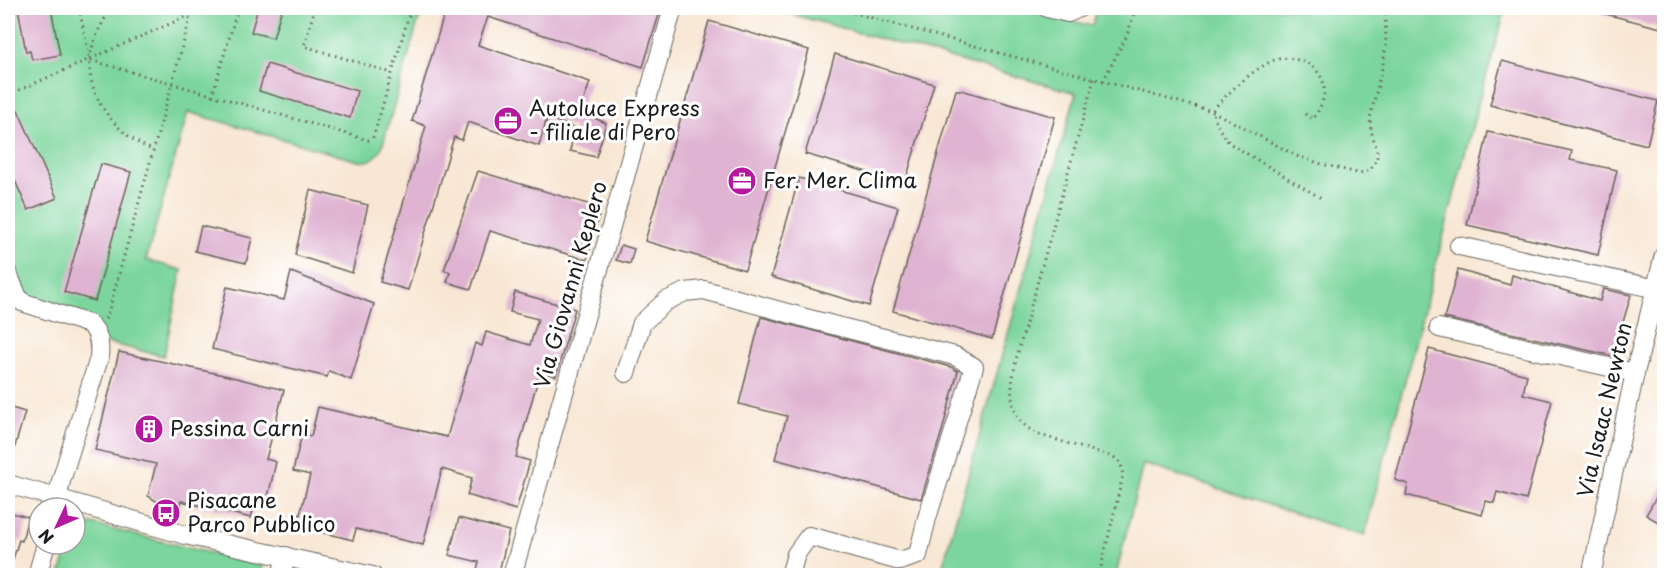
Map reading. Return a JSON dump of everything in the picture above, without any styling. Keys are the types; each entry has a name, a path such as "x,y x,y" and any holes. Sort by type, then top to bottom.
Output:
{"street":[{"name":"Via Giovanni Keplero","path":"512,576 673,8"},
{"path":"1047,8 1068,13 1079,8"},
{"path":"1459,246 1657,290"},
{"name":"Via Isaac Newton","path":"1591,576 1635,373 1665,255"},
{"path":"8,274 22,302 82,321 94,328 99,341 99,358 58,496"},
{"path":"626,373 642,323 666,301 686,292 704,290 955,356 974,367 927,518 918,555 900,561 809,536 795,554 790,576"},
{"path":"1440,328 1635,373"},
{"path":"8,484 39,496"},
{"path":"87,510 185,535 373,576"},
{"path":"38,576 43,556"},
{"path":"281,576 286,556"}],"path":[{"path":"79,8 95,91 103,107 113,123 128,136 140,145 153,150"},
{"path":"90,60 101,24 111,8"},
{"path":"94,328 107,317 193,8"},
{"path":"8,95 206,8"},
{"path":"212,96 238,8"},
{"path":"315,8 304,46 392,73"},
{"path":"90,60 368,140 374,135 411,8"},
{"path":"836,8 1212,111 1297,156 1357,173 1366,172 1377,159 1370,118 1386,46 1384,8"},
{"path":"1102,81 1127,35 1136,8"},
{"path":"1212,111 1231,90 1270,63 1278,59 1297,59 1306,62 1320,75 1325,89 1320,108 1313,119 1305,114"},
{"path":"1094,79 1016,360 1012,392 1015,413 1031,431 1110,456 1121,463 1123,475 1099,576"},
{"path":"1212,111 1218,127 1229,143 1321,198"}],"green space":[{"path":"8,8 422,8 382,147 378,154 370,160 358,161 188,112 146,260 182,270 164,356 99,341 97,334 29,305 8,274"},
{"path":"769,8 1023,8 1092,26 1097,8 1506,8 1479,101 1364,536 1143,464 1116,575 940,575 1076,93"},
{"path":"87,523 263,566 260,576 60,575 66,556 87,556"}],"building":[{"path":"18,8 51,8 60,55 32,60 30,51 26,52"},
{"path":"258,8 282,8 273,38 251,32"},
{"path":"446,8 661,8 643,67 488,17 478,45 590,82 580,112 606,123 603,135 596,157 570,151 575,128 547,118 539,146 468,122 462,140 454,137 408,290 380,282 426,126 412,121"},
{"path":"1597,8 1665,8 1665,29 1597,12"},
{"path":"709,21 809,50 745,270 645,241"},
{"path":"835,54 934,84 905,183 805,154"},
{"path":"1502,61 1658,101 1647,145 1490,105"},
{"path":"267,64 357,91 350,118 259,91"},
{"path":"956,90 1055,117 992,339 893,311"},
{"path":"18,110 57,198 28,210 8,165 8,114"},
{"path":"1488,132 1572,151 1570,160 1617,170 1598,255 1467,225"},
{"path":"101,164 131,172 95,301 64,292"},
{"path":"478,171 601,208 587,260 490,231 471,289 447,282 450,272 444,270"},
{"path":"799,178 898,207 869,306 771,277"},
{"path":"310,190 368,205 352,273 295,255"},
{"path":"201,226 252,238 246,263 195,251"},
{"path":"621,245 634,249 630,264 616,260"},
{"path":"1458,270 1510,285 1512,275 1600,301 1603,289 1631,295 1613,356 1444,318"},
{"path":"291,272 374,304 351,380 329,371 327,377 212,349 227,287 284,300"},
{"path":"515,292 575,309 556,376 540,372 516,457 530,461 516,510 467,495 472,478 442,469 423,545 356,529 353,540 297,526 310,475 293,471 302,434 311,436 318,407 447,437 475,343 482,346 486,332 530,345 538,319 510,312"},
{"path":"761,317 951,367 958,371 921,499 775,459 787,416 739,404"},
{"path":"1429,349 1527,375 1523,394 1552,401 1526,500 1497,492 1494,503 1486,501 1482,515 1406,495 1408,484 1395,480"},
{"path":"119,352 284,390 266,459 276,462 268,497 257,495 251,518 181,501 180,506 164,506 148,496 156,464 95,450"},
{"path":"8,407 25,412 11,460 8,460"},
{"path":"1665,482 1665,526 1646,515"},
{"path":"8,512 27,517 27,521 22,541 19,540 10,569 8,569"},
{"path":"459,518 509,531 498,576 475,576 479,562 449,555"}],"place":[{"name":"Autoluce Express - filiale di Pero","path":"508,121"},
{"name":"Fer. Mer. Clima","path":"742,181"},
{"name":"Pessina Carni","path":"149,429"},
{"name":"Pisacane Parco Pubblico","path":"166,513"}]}
